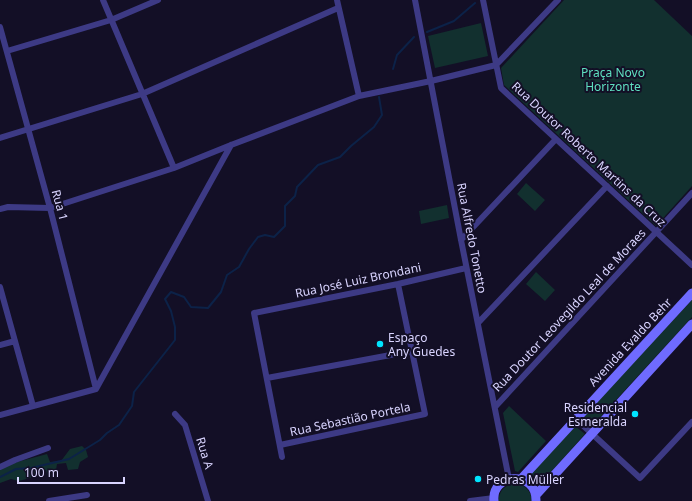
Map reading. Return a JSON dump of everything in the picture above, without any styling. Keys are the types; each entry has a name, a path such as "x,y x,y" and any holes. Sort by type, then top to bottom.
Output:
{"street":[{"path":"103,0 174,168"},
{"path":"7,52 111,20 158,0"},
{"path":"337,0 359,96"},
{"name":"Rua Alfredo Tonetto","path":"415,0 466,268 509,479"},
{"name":"Rua Doutor Roberto Martins da Cruz","path":"483,0 501,88 692,265"},
{"path":"0,209 8,207 50,208 174,168 359,96 431,81 496,65 558,0"},
{"path":"0,138 142,94 338,8"},
{"name":"Rua 1","path":"0,27 50,208 96,389"},
{"path":"461,240 556,139"},
{"path":"0,415 96,389 231,145"},
{"path":"478,323 607,186"},
{"name":"Rua Doutor Leovegildo Leal de Moraes","path":"495,407 692,193"},
{"name":"Rua José Luiz Brondani","path":"267,378 254,312 398,284 466,268"},
{"path":"282,457 267,378 412,351 398,284"},
{"path":"0,287 33,406"},
{"name":"Avenida Evaldo Behr","path":"521,479 692,293"},
{"path":"536,498 692,324"},
{"path":"0,345 15,341"},
{"name":"Rua Sebastião Portela","path":"280,445 425,414 412,351"},
{"name":"Rua A","path":"175,414 185,425 208,501"},
{"path":"576,420 640,478 692,422"},
{"path":"0,467 48,448"},
{"path":"470,501 494,499 496,490 501,483 509,479 521,479 528,483 533,488 536,498"},
{"path":"49,501 87,496"}],"green space":[{"name":"Praça Novo Horizonte","path":"564,0 654,0 692,36 692,186 656,226 504,85 501,68"},
{"path":"481,23 488,56 435,68 428,36"},
{"path":"526,183 545,200 535,211 517,194"},
{"path":"447,205 449,218 421,224 419,211"},
{"path":"536,272 555,290 545,301 526,284"},
{"path":"692,300 692,317 592,426 582,418"},
{"path":"509,406 546,441 518,472 515,471 503,413"},
{"path":"575,426 585,434 538,486 528,477"},
{"path":"82,446 86,450 88,457 80,462 78,469 68,470 66,463 57,464 55,476 51,478 48,477 46,470 41,468 30,478 19,481 11,479 0,483 0,470 10,464 47,454 50,462 61,461 70,449"},
{"path":"517,483 528,489 532,501 498,501 500,493 506,486"}],"waterway":[{"path":"427,32 454,21 475,3"},
{"path":"393,69 397,55 414,37"},
{"path":"0,477 16,469 31,468 69,459 100,440 119,425 132,406 134,392 175,340 175,327 171,311 165,299 171,292 184,297 191,307 208,308 221,292 227,275 239,267 258,237 265,235 274,237 285,226 285,206 295,196 297,187 318,165 340,157 374,127 382,115 379,97"}],"place":[{"name":"Espaço Any Guedes","path":"380,344"},
{"name":"Residencial Esmeralda","path":"635,414"},
{"name":"Pedras Müller","path":"478,479"}]}
